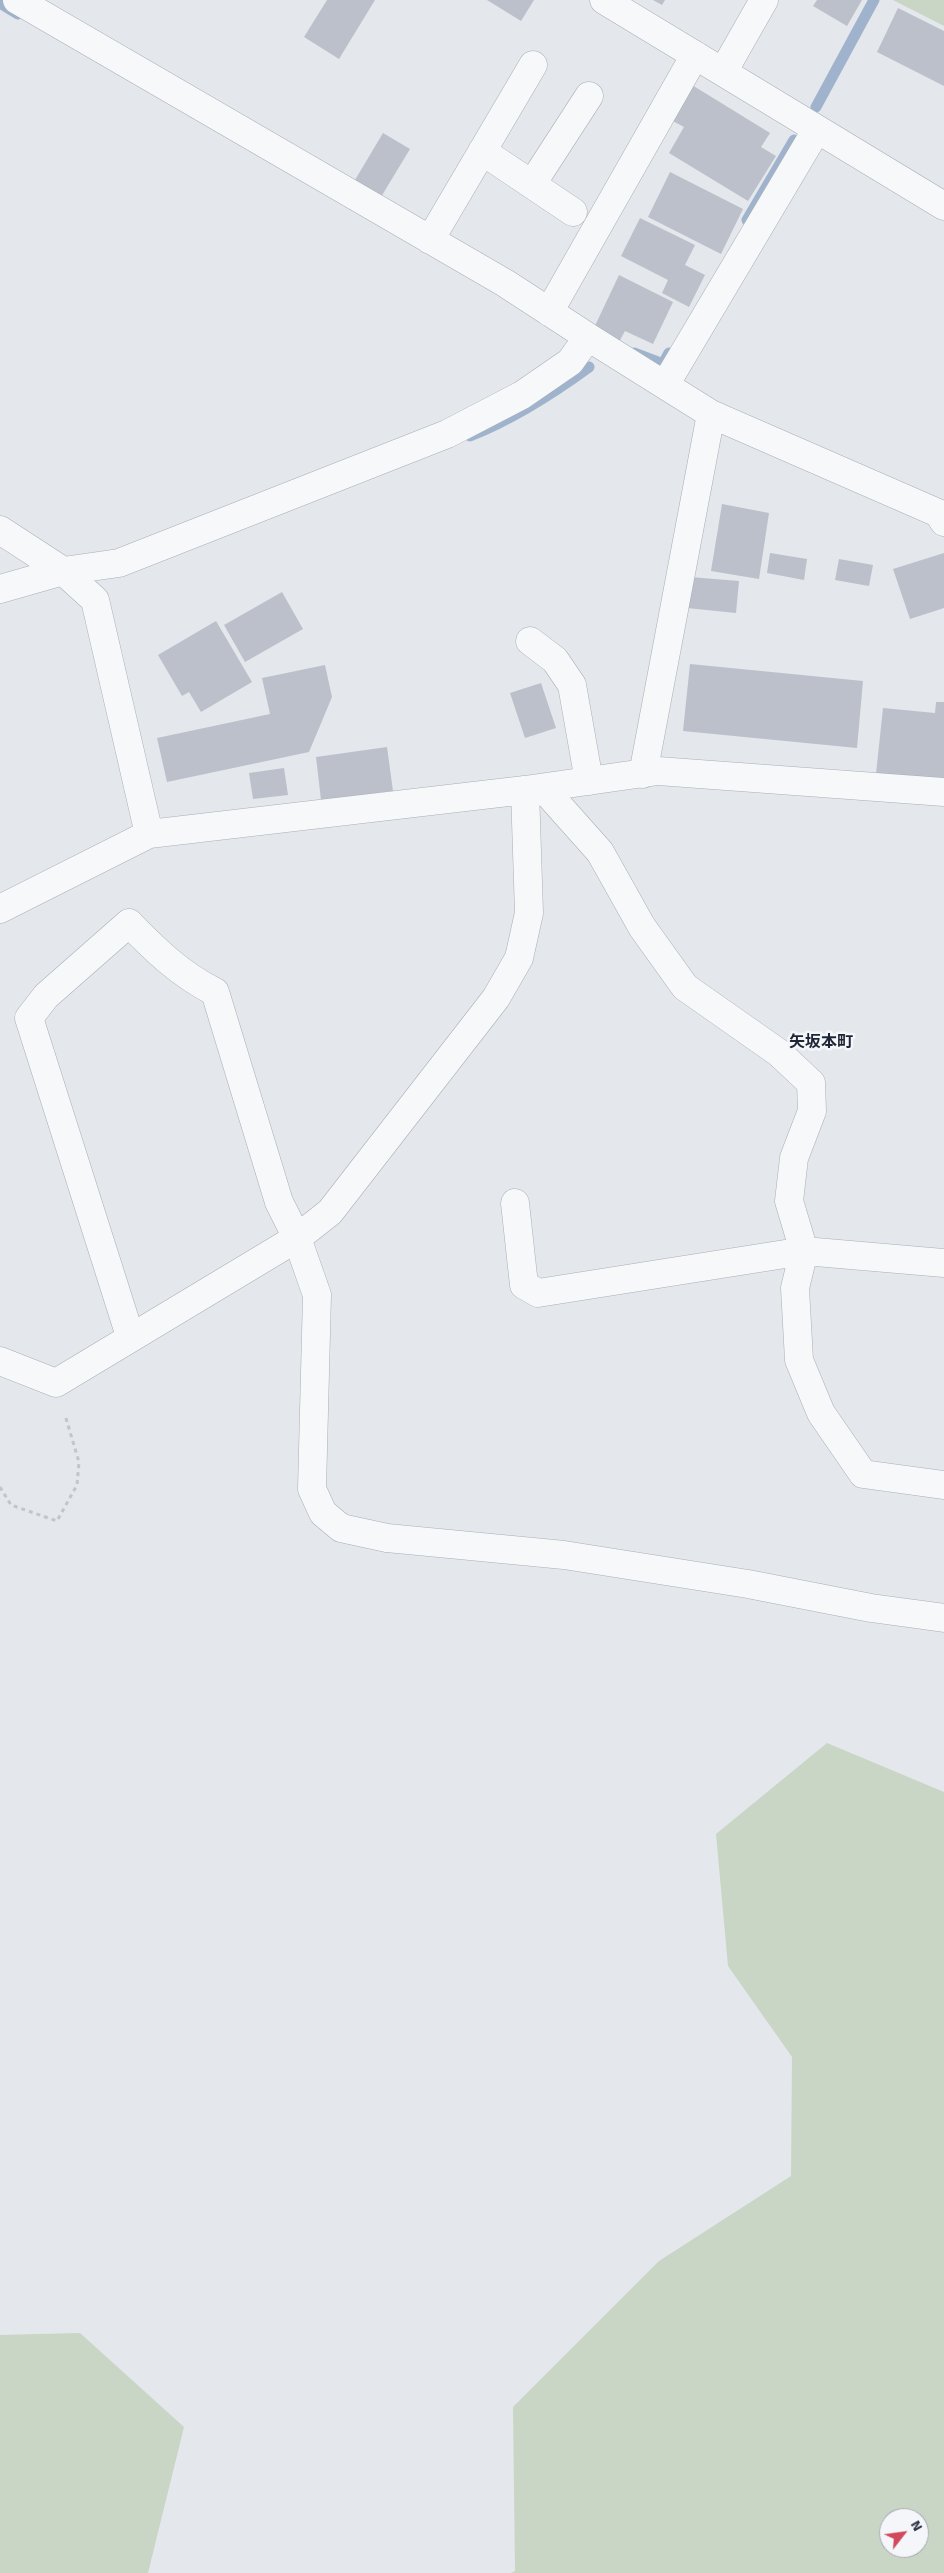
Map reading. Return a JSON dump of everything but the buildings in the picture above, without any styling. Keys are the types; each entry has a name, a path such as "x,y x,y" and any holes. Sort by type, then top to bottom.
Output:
{"street":[{"path":"17,0 430,240 711,414 938,513 944,522"},
{"path":"604,0 944,206"},
{"path":"724,72 764,0"},
{"path":"549,312 695,55"},
{"path":"430,240 533,65"},
{"path":"532,184 589,96"},
{"path":"666,385 817,129"},
{"path":"482,151 573,212"},
{"path":"0,589 63,571 119,563 447,434 522,394 570,362 588,337"},
{"path":"643,774 711,414"},
{"path":"0,530 63,571 94,600 149,834"},
{"path":"530,641 555,660 572,686 589,781"},
{"path":"0,909 149,834 534,789 658,771 944,792"},
{"path":"0,1361 56,1383 130,1336 297,1238 330,1212 496,998 519,958 529,913 534,789"},
{"path":"534,789 600,852 642,927 686,987 779,1054 811,1083 812,1111 794,1158 789,1201 804,1251 795,1288 798,1360 821,1413 862,1474 943,1485"},
{"path":"130,1336 28,1018 46,996 129,923 163,958 190,980 215,992 278,1202 297,1238 317,1295 312,1488 323,1513 341,1528 387,1538 564,1555 748,1584 872,1608 944,1618"},
{"path":"515,1203 524,1285 538,1293 804,1251 944,1263"}],"path":[{"path":"0,1487 11,1505 57,1521 76,1484 79,1462 56,1383"}],"green space":[{"path":"893,0 944,0 944,26"},
{"path":"827,1743 944,1792 944,2573 511,2573 515,2571 513,2407 659,2261 791,2176 792,2057 728,1966 716,1834"},
{"path":"80,2333 184,2427 148,2573 0,2573 0,2335"}],"waterway":[{"path":"816,107 874,0"},
{"path":"0,3 18,14"},
{"path":"747,220 794,140"},
{"path":"634,353 663,364 669,353"},
{"path":"470,436 502,422 532,405 589,367"}],"district":[{"name":"矢坂本町","path":"821,1043"}]}
